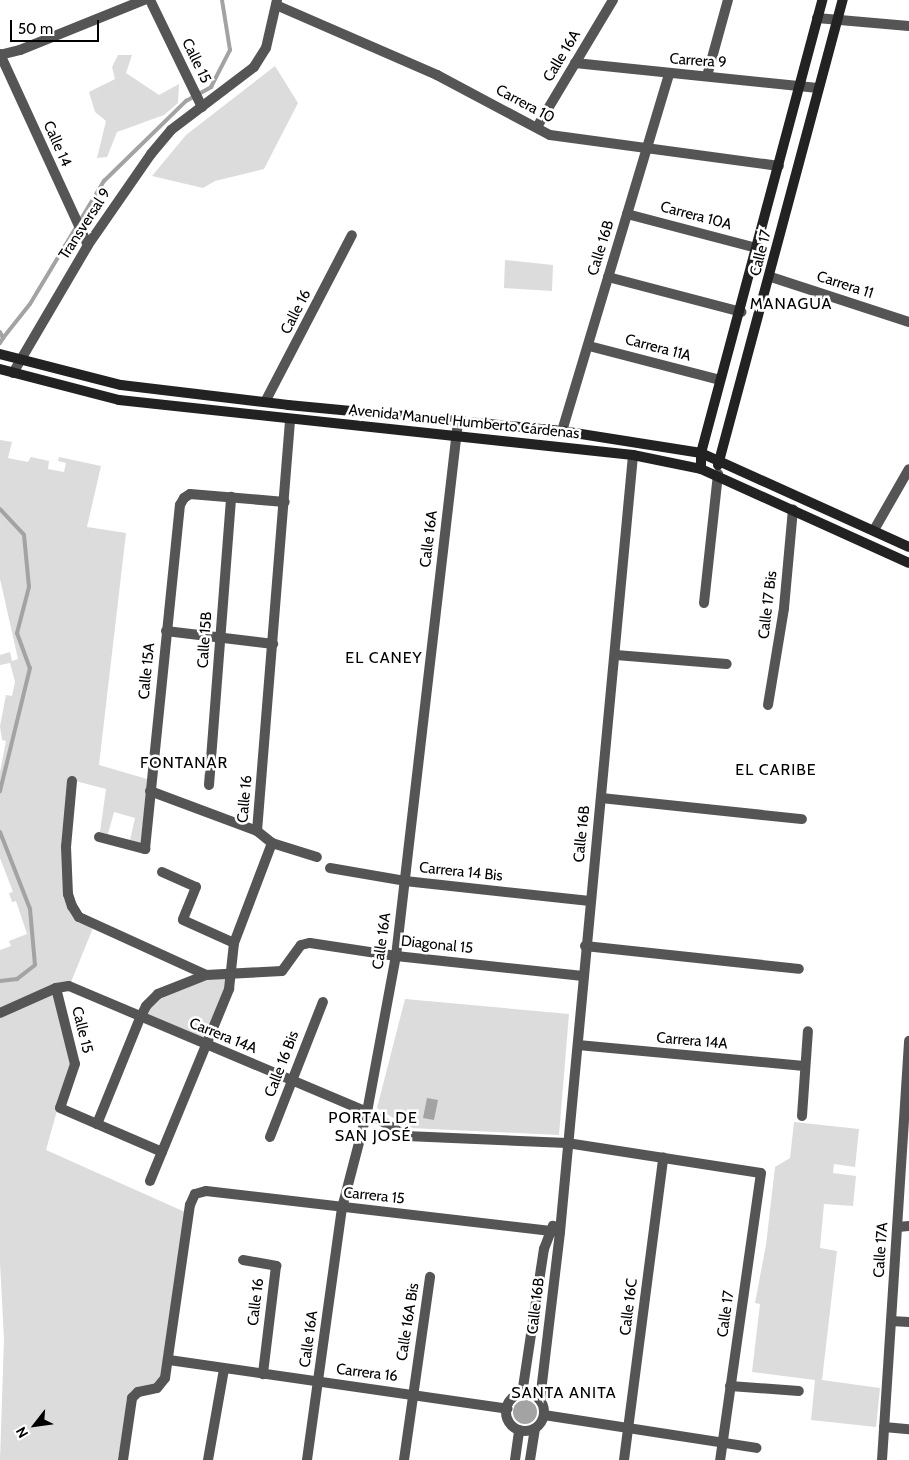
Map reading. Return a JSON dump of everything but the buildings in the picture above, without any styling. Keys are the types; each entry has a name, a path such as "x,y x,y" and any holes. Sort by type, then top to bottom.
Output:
{"main road":[{"name":"Calle 17","path":"701,469 701,453 822,0"},
{"name":"Calle 17","path":"718,474 718,458 771,277 818,88 843,0"},
{"name":"Avenida Manuel Humberto Cárdenas","path":"0,354 121,385 265,402 562,431 701,453 718,458 909,547"},
{"name":"Avenida Manuel Humberto Cárdenas","path":"0,369 13,374 120,400 290,420 456,435 633,455 701,469 718,474 909,563"}],"street":[{"path":"0,54 20,50 144,0"},
{"name":"Calle 15","path":"150,0 201,105"},
{"name":"Calle 16A","path":"537,127 613,0"},
{"path":"707,76 728,0"},
{"path":"201,105 254,67 266,48 276,3"},
{"name":"Carrera 10","path":"276,3 437,75 550,135 779,166"},
{"path":"817,18 909,26"},
{"name":"Calle 14","path":"0,54 71,213 88,245"},
{"name":"Carrera 9","path":"575,63 818,88"},
{"name":"Calle 16B","path":"562,431 669,74"},
{"name":"Transversal 9","path":"13,374 88,245 150,154 171,130 201,105"},
{"name":"Carrera 10A","path":"627,214 757,248"},
{"name":"Calle 16","path":"265,402 352,235"},
{"name":"Carrera 11","path":"771,277 909,322"},
{"path":"608,278 740,312"},
{"name":"Carrera 11A","path":"589,346 720,380"},
{"name":"Calle 16","path":"272,843 257,831 290,420"},
{"name":"Calle 16A","path":"307,1460 342,1208 367,1112 396,956 458,422"},
{"name":"Calle 16B","path":"540,1400 555,1231 560,1215 578,1045 585,946 616,655 633,455"},
{"path":"874,530 909,469"},
{"name":"Calle 17","path":"704,603 718,474"},
{"name":"Calle 15A","path":"99,837 145,849 180,505 184,498 190,494 232,497"},
{"path":"232,497 284,502"},
{"name":"Calle 15B","path":"209,785 232,497"},
{"name":"Calle 17 Bis","path":"768,705 784,608 793,509"},
{"path":"166,631 273,644"},
{"path":"616,655 727,664"},
{"path":"72,781 66,847 68,894 72,906 80,917 206,975"},
{"path":"150,790 257,831"},
{"path":"601,798 802,819"},
{"path":"150,1181 204,1045 229,989 228,972 234,943 272,843 317,857"},
{"name":"Carrera 14 Bis","path":"330,868 406,881 590,901"},
{"path":"162,872 196,887 183,920 234,943"},
{"name":"Diagonal 15","path":"140,1018 146,1006 158,994 206,975 228,972 282,971 289,965 295,950 310,943 396,956 583,976"},
{"path":"585,946 799,969"},
{"name":"Carrera 14A","path":"56,988 69,986 140,1018 367,1112 406,1136 567,1143 762,1173"},
{"path":"0,1013 56,988"},
{"name":"Calle 15","path":"56,988 75,1064 60,1108 96,1124"},
{"name":"Calle 16 Bis","path":"270,1137 290,1080 323,1002"},
{"path":"140,1018 96,1124 162,1152"},
{"path":"802,1116 804,1066 808,1031"},
{"name":"Calle 17A","path":"882,1460 909,1042"},
{"name":"Carrera 14A","path":"578,1045 804,1066"},
{"name":"Calle 16C","path":"624,1460 663,1158"},
{"name":"Calle 17","path":"720,1460 762,1173"},
{"name":"Carrera 15","path":"169,1360 190,1205 195,1194 206,1191 555,1231"},
{"path":"898,1226 909,1226"},
{"name":"Calle 16B","path":"522,1394 544,1249 555,1231"},
{"path":"897,1238 909,1239"},
{"name":"Calle 16","path":"244,1260 276,1266 263,1374"},
{"name":"Calle 16A Bis","path":"404,1460 430,1277"},
{"path":"891,1320 909,1322"},
{"path":"123,1460 132,1398 138,1392 161,1385 169,1360"},
{"name":"Carrera 16","path":"169,1360 507,1409"},
{"path":"208,1460 224,1369"},
{"path":"730,1386 799,1392"},
{"path":"530,1460 535,1428 544,1415 540,1400 522,1394 513,1398 507,1409 509,1422 519,1430 535,1428"},
{"path":"544,1415 629,1429 722,1441 756,1448"},
{"path":"884,1427 909,1429"},
{"path":"515,1460 519,1430"}],"shaded area":[{"path":"118,55 132,55 126,73 159,95 179,84 178,103 164,115 117,132 107,157 97,158 106,121 95,112 89,92 115,79 112,67"},
{"path":"275,66 298,103 264,169 215,181 203,188 152,176 186,135"},
{"path":"505,260 553,265 552,291 504,288"},
{"path":"0,440 12,442 8,458 28,462 31,457 49,461 48,469 64,472 66,463 58,461 59,457 101,466 87,527 126,533 99,765 147,779 141,843 130,840 135,818 114,812 108,834 100,832 106,789 68,779 64,894 93,928 71,982 55,983 0,1008 0,950 11,946 9,941 27,934 16,901 12,902 9,893 13,892 0,858 0,772 6,741 2,740 0,726 6,695 12,696 15,682 10,663 0,665 0,655 10,652 12,661 18,659 0,579"},
{"path":"226,976 226,989 203,1041 144,1018 148,1008 161,996 204,980"},
{"path":"53,994 70,1064 46,1150 185,1212 161,1376 156,1383 137,1387 128,1395 118,1460 0,1460 4,1339 0,1263 0,1018"},
{"path":"405,999 569,1014 559,1135 410,1128 377,1108"},
{"path":"427,1098 438,1100 434,1120 423,1118"},
{"path":"794,1122 859,1129 855,1167 834,1164 833,1173 856,1176 853,1206 824,1204 820,1248 837,1251 822,1380 880,1388 876,1427 811,1420 815,1380 752,1372 760,1304 755,1303 766,1245 775,1167 790,1158"},
{"path":"520,1400 530,1400 537,1407 537,1417 530,1424 520,1424 513,1417 513,1407"}],"waterway":[{"path":"3,338 30,304 104,181 186,101 211,87 230,50 222,0"},
{"path":"0,332 3,338 0,343"},
{"path":"0,509 24,535 29,587 17,633 30,668 0,791"},
{"path":"0,832 30,909 35,965 17,979 0,981"}],"district":[{"name":"MANAGUA","path":"791,304"},
{"name":"EL CANEY","path":"384,658"},
{"name":"FONTANAR","path":"184,763"},
{"name":"EL CARIBE","path":"776,770"},
{"name":"PORTAL DE SAN JOSÉ","path":"373,1127"},
{"name":"SANTA ANITA","path":"564,1393"}]}
